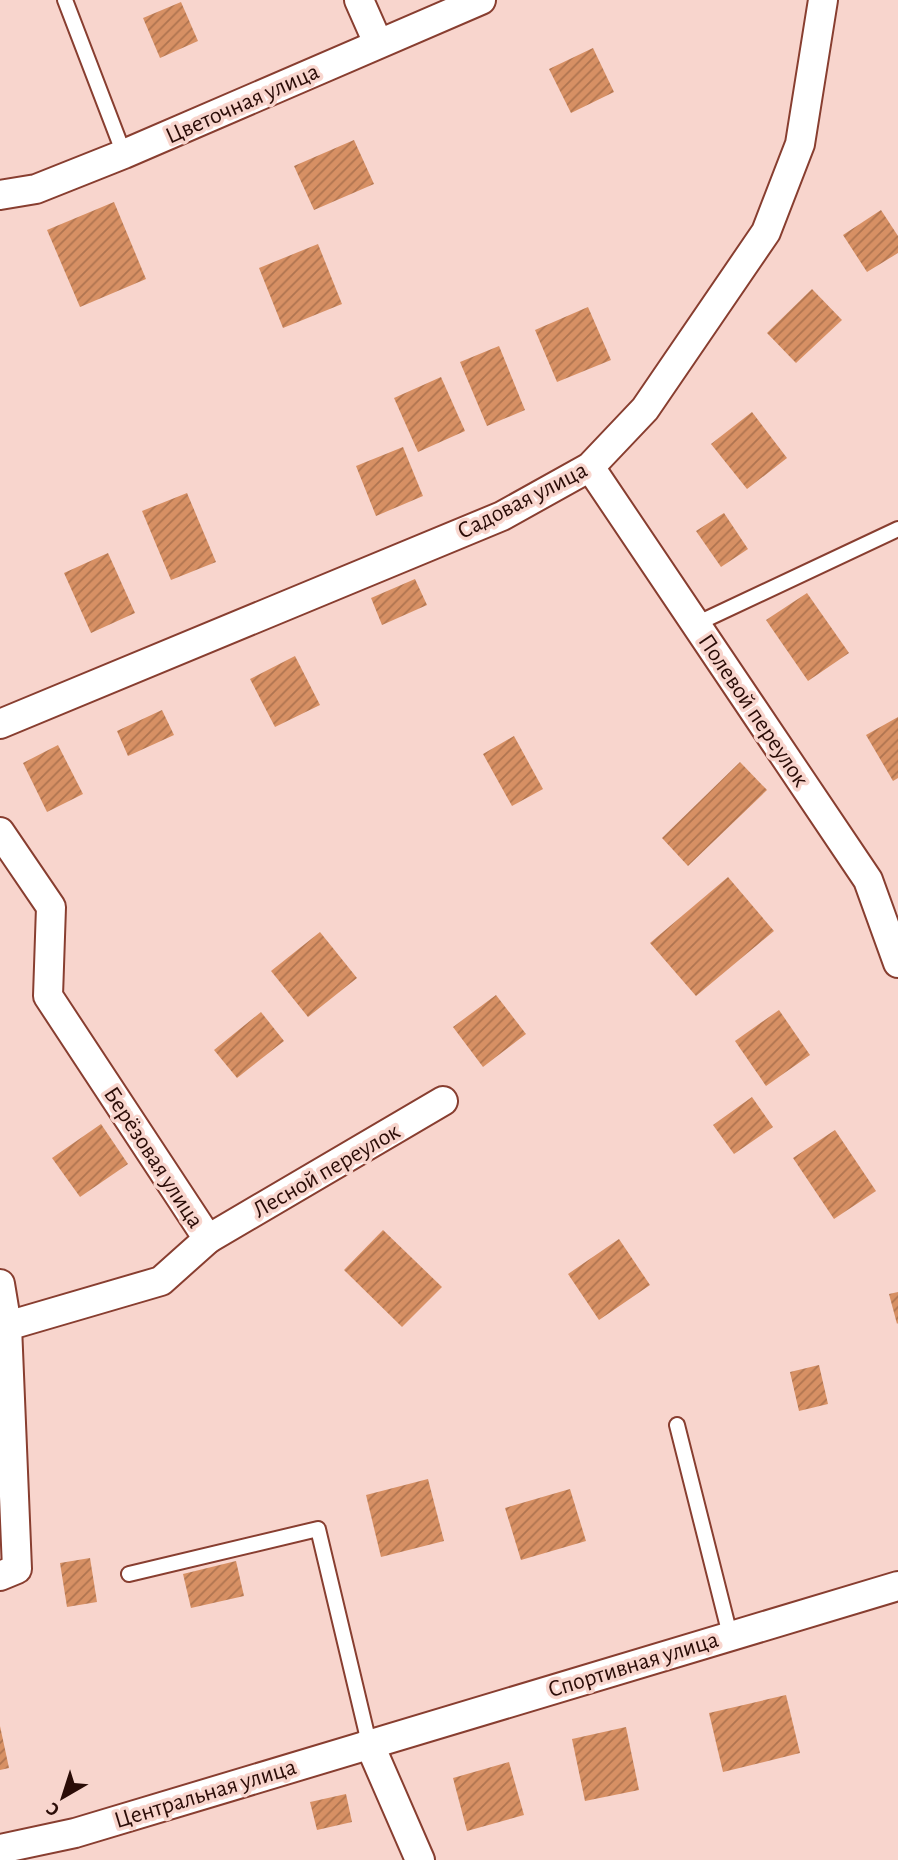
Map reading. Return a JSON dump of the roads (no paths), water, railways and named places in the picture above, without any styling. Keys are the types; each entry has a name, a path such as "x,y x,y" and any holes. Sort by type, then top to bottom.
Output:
{"street":[{"path":"359,0 378,43"},
{"name":"Цветочная улица","path":"0,195 36,190 481,0"},
{"name":"Садовая улица","path":"0,724 502,516 590,467 645,409 766,232 800,144 822,0"},
{"name":"Полевой переулок","path":"590,467 868,880 898,963"},
{"name":"Берёзовая улица","path":"0,832 51,907 48,996 208,1239 161,1281 7,1326"},
{"name":"Лесной переулок","path":"208,1239 443,1101"},
{"path":"0,1284 7,1326 17,1569 0,1576"},
{"name":"Спортивная улица","path":"369,1743 730,1635 809,1615 898,1586"},
{"path":"369,1743 420,1860"},
{"name":"Центральная улица","path":"0,1849 75,1833 369,1743"}],"lane":[{"path":"65,0 124,154"},
{"path":"696,624 898,529"},
{"path":"677,1425 730,1635"},
{"path":"129,1574 318,1529 369,1743"}]}
